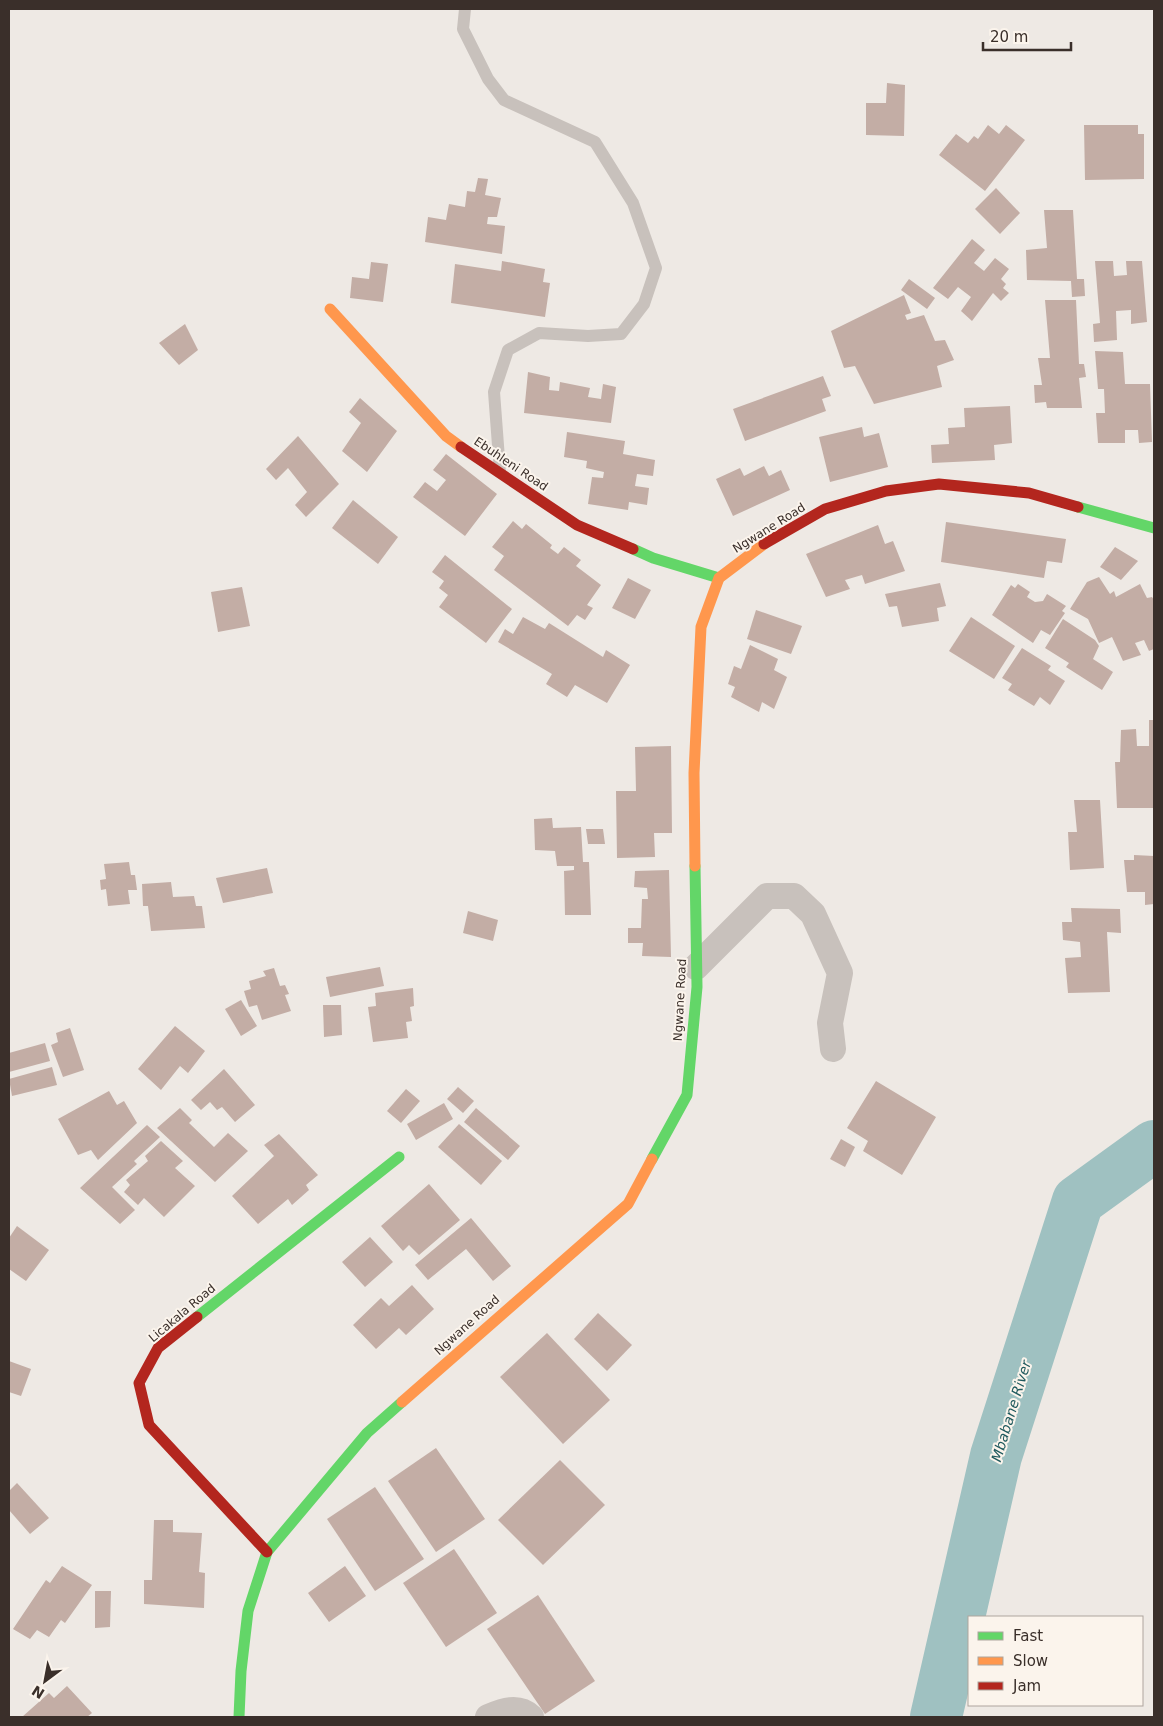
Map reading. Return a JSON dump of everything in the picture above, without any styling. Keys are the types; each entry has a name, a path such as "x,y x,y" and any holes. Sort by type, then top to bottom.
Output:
{"street":[{"name":"Ebuhleni Road","path":"330,309 446,436 500,475 577,525 653,558 719,578"},
{"name":"Ngwane Road","path":"238,1717 240,1671 248,1610 267,1552 367,1434 628,1204 687,1095 697,987 694,774 701,627 719,578 761,546 825,509 886,490 930,485 1029,493 1154,528"},
{"path":"696,967 766,896 794,896 813,914 840,973 830,1023 833,1049"},
{"name":"Licakala Road","path":"267,1552 150,1425 139,1383 158,1348 399,1158"},
{"path":"488,1717 506,1709 525,1712 531,1717"}],"lane":[{"path":"465,9 462,29 488,79 504,100 595,142 633,203 656,268 644,304 621,334 588,336 539,333 508,350 494,392 500,475"}],"building":[{"path":"887,83 905,85 904,136 866,135 866,103 886,103"},
{"path":"988,125 999,134 1006,125 1025,140 985,191 939,155 956,134 968,143 974,136 978,139"},
{"path":"1084,125 1138,125 1138,134 1144,134 1144,179 1085,180"},
{"path":"478,178 488,179 485,195 501,198 497,217 488,217 487,224 505,226 502,254 425,242 428,217 446,220 449,204 465,207 467,191 475,192"},
{"path":"996,188 1020,213 1000,234 975,209"},
{"path":"1044,210 1073,210 1077,279 1084,279 1085,296 1072,297 1071,281 1027,280 1026,250 1047,248"},
{"path":"972,239 985,250 974,263 984,271 995,258 1009,269 1001,279 1006,284 1003,288 1009,293 1001,301 993,293 972,321 961,311 971,297 958,287 948,299 933,288"},
{"path":"502,261 545,269 543,282 550,283 545,317 451,303 455,264 501,271"},
{"path":"1095,261 1113,261 1114,276 1127,275 1126,261 1142,261 1147,322 1131,324 1131,310 1116,311 1117,340 1094,342 1093,324 1100,323"},
{"path":"371,262 388,264 383,302 350,298 352,277 369,279"},
{"path":"909,279 935,298 927,309 901,290"},
{"path":"904,295 911,313 905,315 907,320 924,315 935,341 945,340 954,360 937,366 942,387 874,404 855,366 844,368 831,331"},
{"path":"1045,300 1076,300 1079,364 1084,364 1086,377 1079,378 1082,408 1047,408 1046,402 1035,403 1034,385 1042,385 1038,358 1050,358"},
{"path":"185,324 198,350 179,365 159,343"},
{"path":"1095,351 1123,352 1125,384 1150,384 1152,442 1139,443 1138,430 1125,430 1125,443 1098,443 1096,413 1105,413 1104,389 1098,389"},
{"path":"528,372 550,377 549,390 559,391 560,382 590,388 588,397 601,399 603,384 616,387 611,423 524,413"},
{"path":"823,376 831,396 822,399 826,411 745,441 733,409"},
{"path":"360,398 397,431 367,472 342,451 361,423 349,412"},
{"path":"1010,406 1012,443 994,445 995,460 932,463 931,445 949,444 948,428 965,427 964,408"},
{"path":"862,427 864,437 879,433 888,467 830,482 819,437"},
{"path":"567,432 625,441 623,454 655,460 653,476 637,474 635,486 649,488 647,505 629,502 628,510 588,504 592,477 603,478 604,472 586,468 587,461 564,457"},
{"path":"298,436 339,484 306,517 295,505 307,492 288,468 276,480 266,469"},
{"path":"446,454 497,494 465,536 413,497 425,482 437,491 446,480 433,470"},
{"path":"764,466 769,476 781,470 790,490 733,516 716,479 740,468 744,476"},
{"path":"353,500 398,537 378,564 332,528"},
{"path":"513,521 522,529 526,524 552,545 550,548 558,554 564,547 581,560 576,566 601,585 587,605 593,608 585,620 577,615 568,626 494,570 504,556 492,547"},
{"path":"946,522 1066,539 1062,563 1047,561 1044,578 941,562"},
{"path":"878,525 885,544 893,541 905,571 865,584 862,575 845,580 850,589 826,597 806,554"},
{"path":"1115,547 1138,561 1121,580 1100,567"},
{"path":"445,555 512,609 486,643 439,607 448,595 439,588 444,581 432,572"},
{"path":"1099,577 1110,594 1114,591 1116,597 1140,584 1147,598 1152,597 1154,600 1154,649 1149,651 1144,640 1135,643 1141,655 1123,661 1112,637 1099,643 1088,619 1070,609 1087,582"},
{"path":"628,578 651,590 635,619 612,608"},
{"path":"940,583 946,606 937,608 939,621 902,627 897,606 889,607 885,594"},
{"path":"1018,584 1030,592 1027,597 1035,602 1043,601 1047,594 1066,606 1062,611 1065,613 1050,635 1041,630 1033,643 992,615 1011,585 1015,588"},
{"path":"242,587 250,626 218,632 211,592"},
{"path":"756,610 802,626 791,654 747,639"},
{"path":"523,617 545,629 549,623 603,657 606,650 630,665 607,703 575,685 567,697 546,684 552,674 498,642 505,629 513,634"},
{"path":"971,617 1015,646 994,679 949,651"},
{"path":"1063,619 1095,640 1099,646 1093,659 1113,672 1102,690 1066,667 1069,663 1045,648"},
{"path":"750,645 778,659 774,670 787,677 774,709 762,702 759,712 731,697 735,687 728,684 734,666 741,669"},
{"path":"1022,648 1051,666 1048,670 1065,681 1050,705 1040,697 1034,706 1008,690 1012,684 1002,678"},
{"path":"1149,720 1154,720 1154,808 1117,808 1115,762 1120,762 1121,730 1136,729 1137,746 1149,746"},
{"path":"671,746 672,833 654,833 655,857 617,858 616,791 636,791 635,747"},
{"path":"1074,800 1100,800 1104,868 1070,870 1068,832 1077,832"},
{"path":"552,818 553,828 581,827 583,862 589,862 591,915 565,915 564,871 574,870 574,866 557,866 555,851 535,850 534,819"},
{"path":"586,829 603,829 605,844 588,844"},
{"path":"1134,855 1154,856 1154,904 1145,905 1145,892 1127,892 1124,860 1134,860"},
{"path":"129,862 131,875 135,875 137,890 128,890 130,904 108,906 106,889 101,890 100,880 106,879 104,864"},
{"path":"267,868 273,893 223,903 216,878"},
{"path":"669,870 671,957 642,956 643,943 628,943 628,928 641,928 642,899 648,899 647,888 634,887 635,871"},
{"path":"171,882 173,897 194,896 196,906 202,906 205,928 151,931 148,906 143,906 142,884"},
{"path":"1071,908 1120,909 1121,933 1107,932 1110,992 1068,993 1065,958 1081,957 1080,942 1063,940 1062,922 1072,922"},
{"path":"468,911 498,920 493,941 463,933"},
{"path":"380,967 384,986 330,997 326,977"},
{"path":"274,968 280,986 285,985 289,994 285,995 291,1011 262,1020 257,1005 249,1007 244,991 251,989 249,981 266,976 263,971"},
{"path":"413,988 414,1006 410,1007 412,1021 406,1022 408,1038 373,1042 368,1007 376,1006 375,993"},
{"path":"241,1000 257,1026 241,1036 225,1009"},
{"path":"323,1005 341,1005 342,1035 324,1037"},
{"path":"175,1026 205,1051 188,1073 180,1066 161,1090 138,1069"},
{"path":"70,1028 84,1070 63,1077 51,1045 58,1042 56,1033"},
{"path":"45,1043 50,1061 9,1072 9,1053"},
{"path":"52,1067 57,1085 12,1096 9,1079"},
{"path":"224,1069 255,1105 235,1122 222,1107 217,1110 210,1102 201,1110 191,1100"},
{"path":"876,1081 936,1117 902,1175 863,1151 868,1141 847,1128"},
{"path":"458,1087 474,1101 463,1113 447,1099"},
{"path":"406,1089 420,1101 401,1123 387,1111"},
{"path":"109,1091 117,1105 124,1101 137,1123 98,1160 91,1150 78,1155 58,1119"},
{"path":"444,1103 453,1119 416,1140 407,1124"},
{"path":"180,1108 192,1120 189,1123 214,1147 228,1133 248,1151 215,1182 157,1128"},
{"path":"476,1108 520,1146 508,1160 464,1122"},
{"path":"459,1124 502,1161 481,1185 438,1147"},
{"path":"147,1125 160,1137 134,1161 137,1164 112,1187 135,1210 120,1224 80,1188"},
{"path":"279,1134 318,1175 306,1185 309,1190 292,1205 288,1199 258,1224 232,1196 274,1156 264,1145"},
{"path":"841,1139 855,1147 845,1167 830,1159"},
{"path":"161,1141 183,1161 175,1168 195,1186 164,1217 144,1198 138,1205 124,1192 130,1185 126,1180 148,1161 145,1156"},
{"path":"429,1184 460,1220 419,1255 409,1245 403,1251 381,1226"},
{"path":"471,1218 511,1266 493,1281 466,1249 428,1280 415,1265"},
{"path":"17,1226 49,1250 26,1281 9,1269 9,1238"},
{"path":"370,1237 393,1262 365,1287 342,1262"},
{"path":"412,1285 434,1309 406,1335 399,1328 376,1349 353,1325 381,1298 389,1306"},
{"path":"598,1313 632,1345 607,1371 574,1339"},
{"path":"547,1333 610,1400 563,1444 500,1377"},
{"path":"9,1361 31,1369 21,1396 9,1392"},
{"path":"436,1448 485,1519 436,1552 388,1481"},
{"path":"560,1460 605,1505 543,1565 498,1520"},
{"path":"17,1483 49,1518 30,1534 9,1510 9,1491"},
{"path":"375,1487 424,1559 375,1591 327,1519"},
{"path":"154,1520 173,1520 173,1532 202,1533 199,1572 205,1573 204,1608 144,1604 144,1580 152,1580"},
{"path":"454,1549 497,1613 446,1647 403,1583"},
{"path":"62,1566 92,1585 65,1623 61,1620 49,1637 37,1630 30,1639 13,1629 46,1580 50,1583"},
{"path":"345,1566 366,1596 329,1622 308,1593"},
{"path":"95,1591 111,1591 110,1627 95,1628"},
{"path":"538,1595 595,1681 545,1714 487,1629"},
{"path":"67,1686 92,1713 87,1717 22,1717 49,1693 54,1698"}],"waterway":[{"name":"Mbabane River","path":"936,1717 996,1456 1078,1201 1154,1146"}],"traffic: fast":[{"path":"1078,507 1154,528"},
{"path":"633,549 653,558 719,578"},
{"path":"652,1159 687,1095 697,987 695,866"},
{"path":"197,1317 399,1157"},
{"path":"239,1717 241,1671 248,1611 267,1552 367,1433 402,1402"}],"traffic: slow":[{"path":"330,309 446,436 461,447"},
{"path":"695,866 694,773 701,627 719,578 764,544"},
{"path":"402,1402 628,1204 652,1159"}],"traffic: jam":[{"path":"461,447 577,525 633,549"},
{"path":"764,544 825,509 886,491 939,484 1029,493 1078,507"},
{"path":"197,1317 158,1348 139,1383 149,1425 267,1552"}]}
